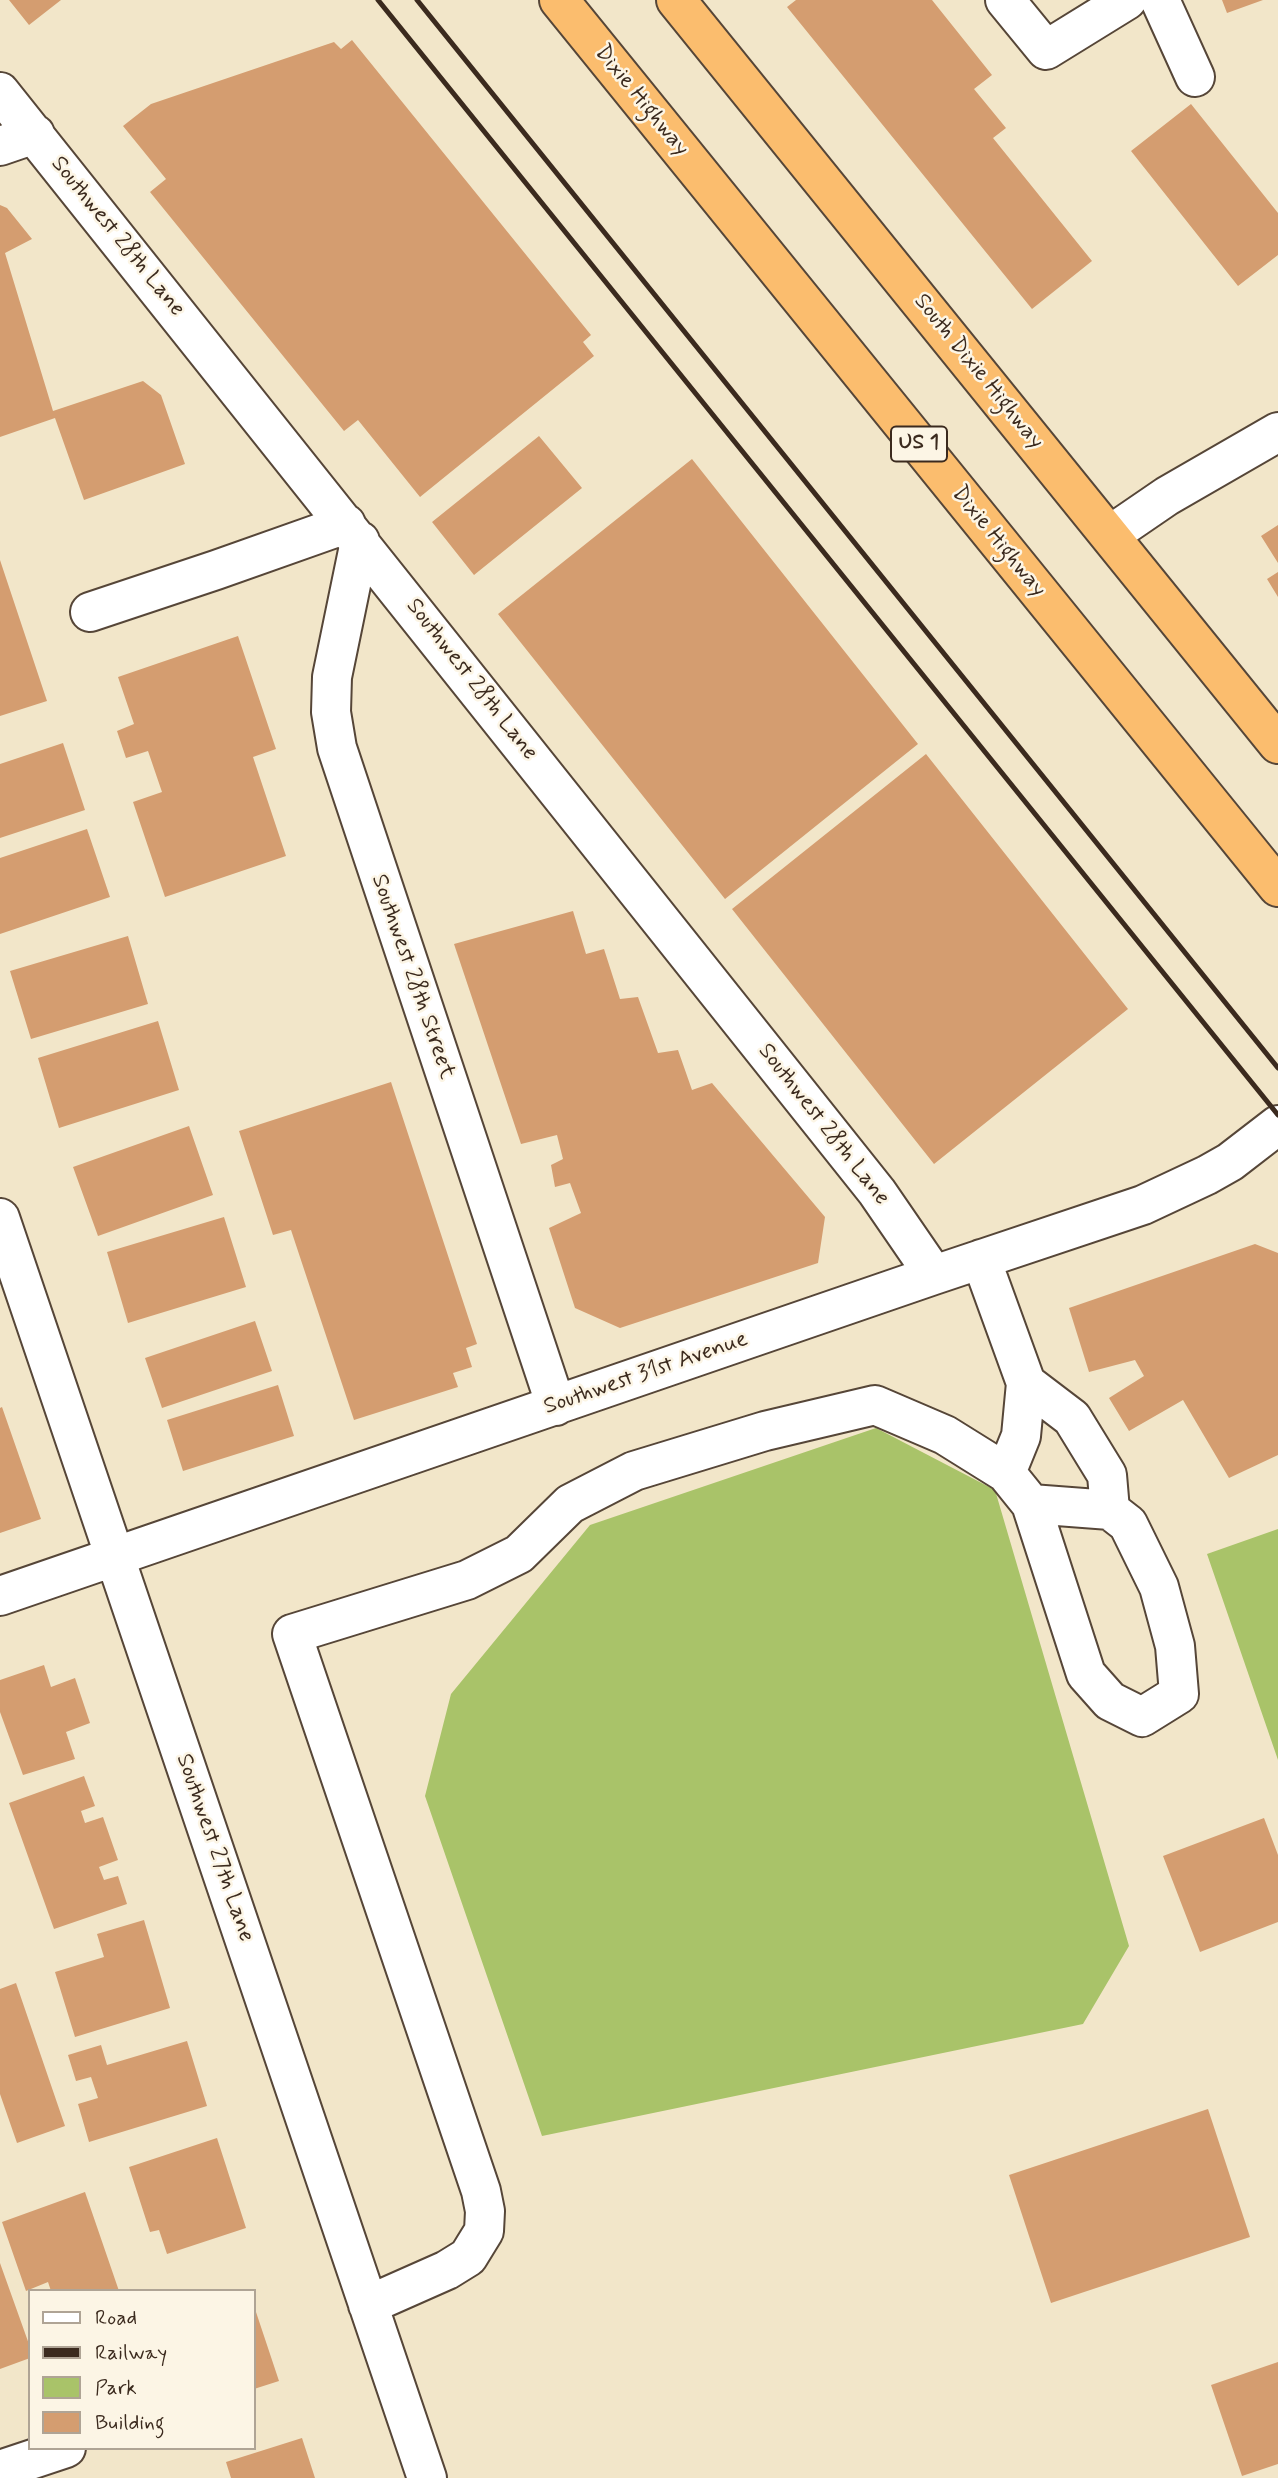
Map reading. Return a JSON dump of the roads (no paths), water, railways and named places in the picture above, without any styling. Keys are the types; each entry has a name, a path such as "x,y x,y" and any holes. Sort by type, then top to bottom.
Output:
{"highway":[{"name":"Dixie Highway","path":"559,0 1278,887"},
{"name":"South Dixie Highway","path":"677,0 1278,744"}],"street":[{"path":"1005,0 1045,50 1127,0"},
{"path":"1160,0 1195,77"},
{"name":"Southwest 28th Lane","path":"0,92 18,140 353,532 877,1192 934,1275"},
{"path":"1110,535 1167,496 1278,432"},
{"path":"90,612 216,570 353,532"},
{"name":"Southwest 28th Street","path":"353,532 332,677 331,712 337,748 555,1406"},
{"name":"Southwest 31st Avenue","path":"0,1596 1143,1205 1230,1162 1278,1125"},
{"name":"Southwest 27th Lane","path":"0,1218 427,2478"},
{"path":"981,1259 1026,1383 1021,1436 1006,1473"},
{"path":"1026,1383 1072,1418 1107,1475 1110,1510"},
{"path":"368,2305 447,2270 468,2256 484,2231 485,2211 481,2191 292,1634 467,1580 519,1554 570,1504 634,1471 765,1431 875,1405 945,1434 1006,1473 1031,1504 1086,1674 1110,1701 1142,1717 1179,1694 1175,1646 1159,1587 1128,1524 1110,1510 1031,1504"},
{"path":"0,2470 60,2450"}],"railway":[{"path":"378,0 1278,1115"},
{"path":"417,0 1278,1068"}]}
